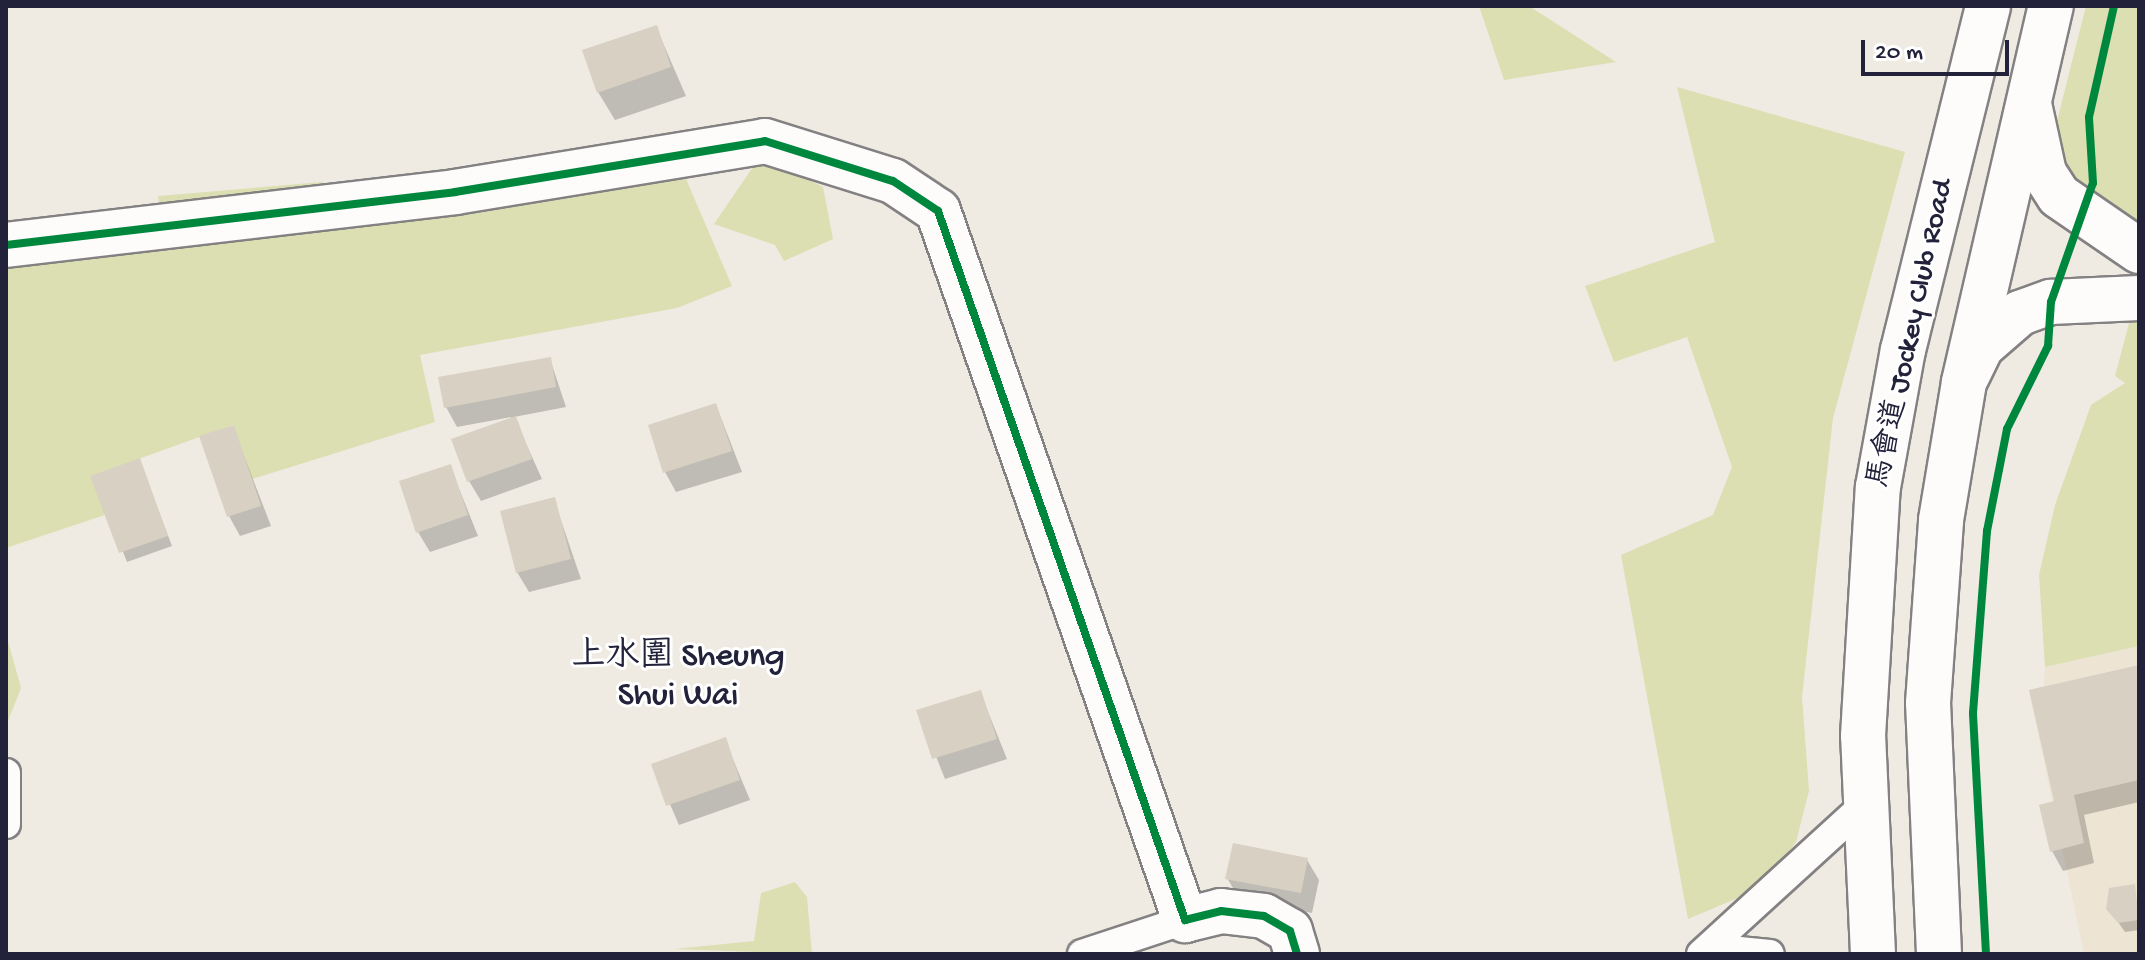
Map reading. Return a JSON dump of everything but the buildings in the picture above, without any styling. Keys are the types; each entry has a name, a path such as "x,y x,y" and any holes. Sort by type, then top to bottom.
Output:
{"street":[{"name":"馬會道 Jockey Club Road","path":"1873,954 1863,806 1869,579 1887,431 1988,6"},
{"name":"馬會道 Jockey Club Road","path":"1939,954 1928,689 1941,520 1964,382 2051,6"},
{"path":"2029,104 2035,148 2059,196 2139,251"},
{"path":"6,245 455,192 765,141 893,181 938,211 1185,920 1221,911 1264,916 1290,931 1297,954"},
{"path":"1964,382 1981,347 2020,313 2051,302 2139,298"}],"lane":[{"path":"6,773 6,824"},
{"path":"1705,951 1863,806"},
{"path":"1082,954 1185,920"},
{"path":"1705,951 1770,954"}],"shaded area":[{"path":"2139,646 2139,954 2084,954 2029,690 2044,686 2045,667"}],"green space":[{"path":"1479,6 1529,6 1616,62 1504,80"},
{"path":"2086,6 2139,6 2139,232 2069,226 2051,145"},
{"path":"1677,87 1905,152 1833,418 1802,697 1809,791 1796,842 1759,889 1688,919 1621,555 1713,515 1732,467 1687,337 1614,362 1585,286 1715,242"},
{"path":"775,163 823,187 833,239 784,261 775,245 714,224 753,167"},
{"path":"683,172 732,286 677,308 420,355 435,422 252,479 233,425 91,476 105,515 6,548 6,268 166,246 158,196 322,182 333,223"},
{"path":"2139,286 2139,646 2045,667 2039,575 2055,505 2091,405 2125,383 2115,376"},
{"path":"6,634 21,688 6,726"},
{"path":"795,882 807,897 812,954 674,949 754,941 761,893"}],"cycle path":[{"path":"1986,954 1973,713 1987,531 2007,429 2048,346 2051,302 2093,183 2089,117 2114,6"},
{"path":"6,245 455,192 765,141 893,181 938,211 1185,920 1221,911 1264,916 1290,931 1297,954"}],"district":[{"name":"上水圍 Sheung Shui Wai","path":"678,678"}]}
